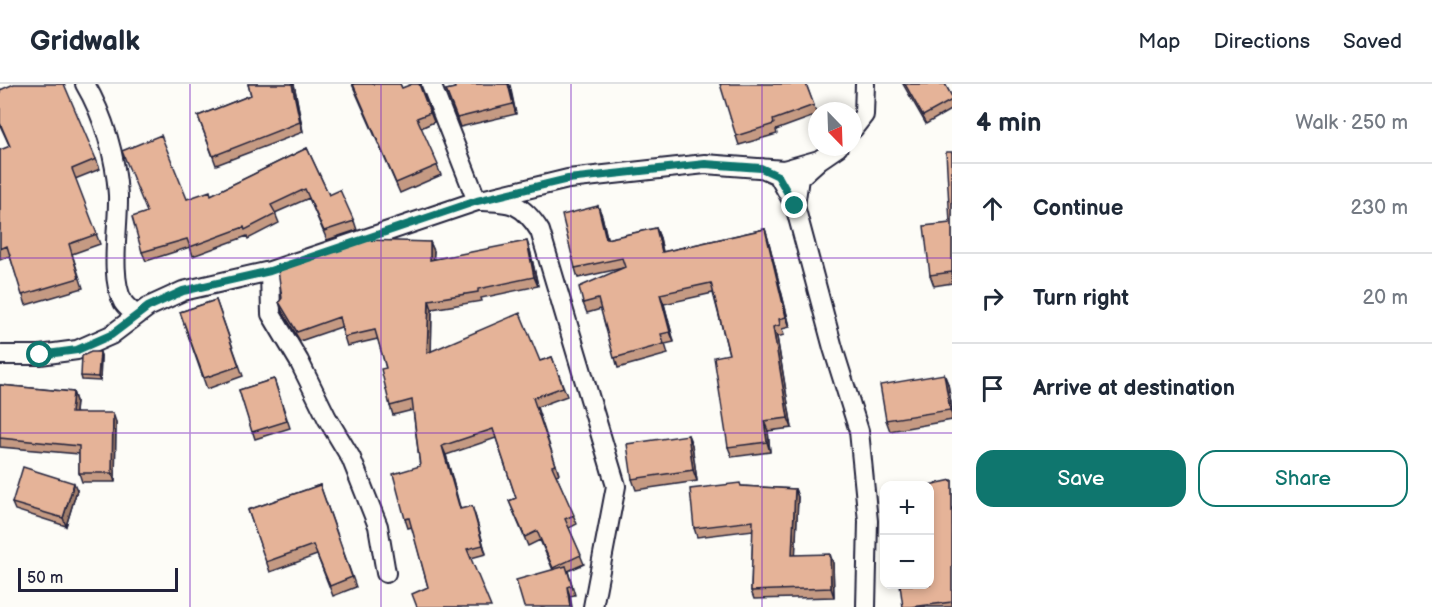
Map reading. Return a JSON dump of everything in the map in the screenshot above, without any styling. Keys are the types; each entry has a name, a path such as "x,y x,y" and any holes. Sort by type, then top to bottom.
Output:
{"street":[{"path":"85,84 105,129 113,162 118,195 118,278 123,302 136,315"},
{"path":"431,84 477,201"},
{"path":"862,117 865,84"},
{"path":"795,206 799,178 825,156"},
{"path":"0,355 40,355 77,350 111,335 148,307 183,291 270,271 477,201 568,179 705,164 784,170 819,160"},
{"path":"761,168 778,176 795,206 833,348 859,431 868,521 866,607"},
{"path":"477,201 510,202 528,212 540,231 616,486 593,607"},
{"path":"270,271 271,314 351,458 378,525 386,573"}],"building":[{"path":"14,84 64,84 96,159 72,169 97,234 69,244 79,278 22,295 7,246 0,249 0,150 10,146 0,123 0,90"},
{"path":"248,84 292,84 300,122 213,156 198,116 251,95"},
{"path":"353,84 400,84 402,88 419,84 430,113 417,118 438,165 396,183"},
{"path":"454,84 508,84 513,104 457,118 446,90 455,88"},
{"path":"720,84 806,84 813,102 808,102 808,107 773,120 774,124 736,136"},
{"path":"905,84 945,84 952,100 923,116"},
{"path":"161,135 187,199 210,191 211,195 307,148 329,195 340,190 354,221 324,231 305,189 271,205 276,214 245,230 244,227 190,247 187,239 142,252 132,217 147,212 122,151"},
{"path":"946,152 952,152 952,272 930,275 924,226 950,223"},
{"path":"598,206 606,239 656,228 662,252 765,229 786,317 779,319 780,325 773,327 788,418 764,421 767,442 728,447 714,357 729,354 711,283 660,294 670,332 661,334 664,344 614,358 598,299 583,303 579,287 625,267 622,258 575,268 562,215"},
{"path":"367,240 430,242 430,260 527,241 534,277 478,289 478,292 429,300 427,353 520,313 540,361 552,357 563,387 533,398 556,465 552,466 574,515 565,519 581,555 553,568 537,531 525,537 509,501 516,498 493,429 442,446 460,509 472,506 483,545 467,549 491,607 417,607 412,594 428,587 409,518 405,519 393,474 420,466 412,400 390,406 381,369 386,368 375,330 344,337 339,317 297,332 279,302 282,298 278,270"},
{"path":"216,300 239,366 204,378 180,312"},
{"path":"91,352 100,352 98,377 81,376 82,356"},
{"path":"944,374 950,410 886,420 880,385"},
{"path":"274,379 287,421 252,432 239,390"},
{"path":"0,385 73,392 71,413 113,413 112,473 79,473 79,446 0,438"},
{"path":"688,435 693,470 632,479 627,444"},
{"path":"23,467 74,483 63,518 12,503"},
{"path":"952,480 952,602 903,607 901,589 934,589 934,484"},
{"path":"740,483 741,486 795,489 792,555 830,554 831,588 751,591 753,521 694,528 690,489"},
{"path":"320,485 352,577 330,586 313,545 266,562 248,510"},
{"path":"566,566 572,585 567,587 570,607 524,607 516,580"}],"route":[{"path":"40,355 77,350 111,335 148,307 183,291 270,271 477,201 568,179 705,164 761,168 778,176 795,206"}]}
